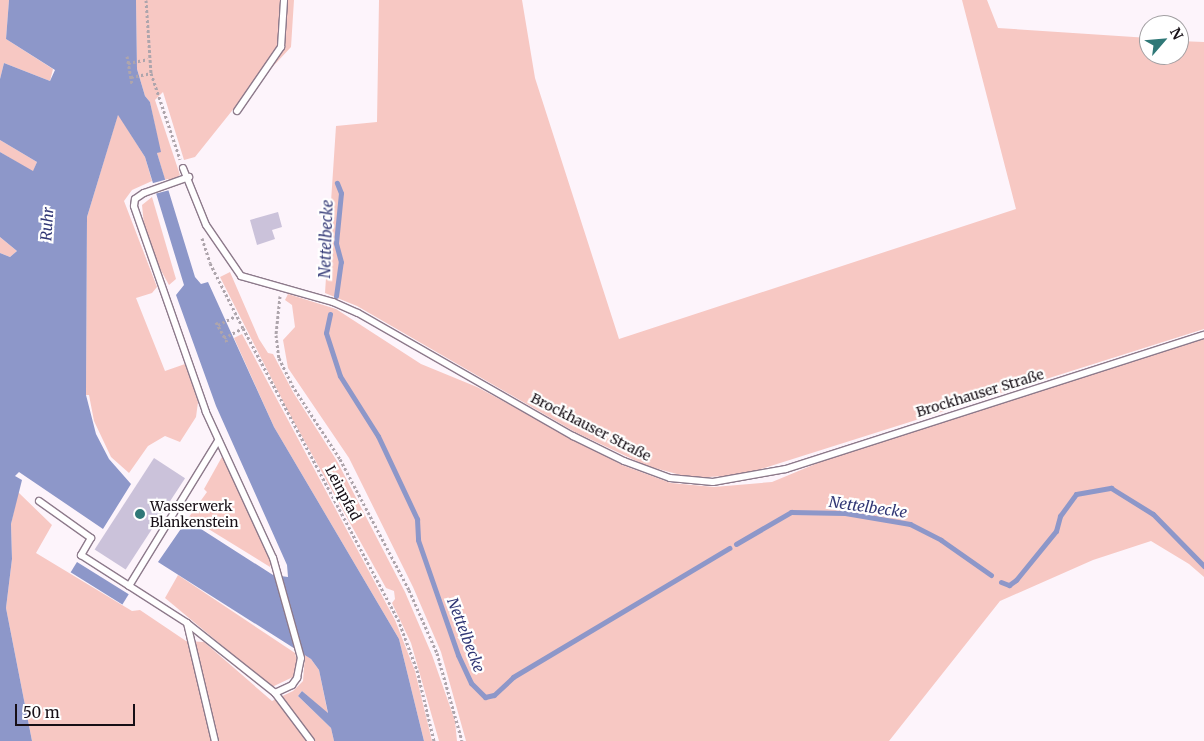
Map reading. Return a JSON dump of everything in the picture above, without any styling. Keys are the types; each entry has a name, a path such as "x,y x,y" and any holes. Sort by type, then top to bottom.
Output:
{"lane":[{"path":"238,111 281,48 284,0"},
{"name":"Brockhauser Straße","path":"183,168 189,177 206,225 241,276 333,302 358,313 573,436 624,461 670,478 699,482 743,479 786,469 1204,335"},
{"path":"189,177 152,190 135,199 134,206 218,441 275,566 301,658 297,678 292,685 275,693"},
{"path":"129,586 180,507 218,441"},
{"path":"39,500 91,538 81,555 187,624 275,693 311,741"},
{"path":"187,624 215,741"}],"path":[{"path":"146,0 148,59 151,73 183,168"},
{"path":"126,56 132,84"},
{"path":"128,63 148,59"},
{"path":"131,77 151,73"},
{"name":"Leinpfad","path":"215,260 210,263 242,328 398,619 417,670 434,741"},
{"path":"280,288 276,335 279,358 292,385 340,459 409,590 437,653 462,741"},
{"path":"228,344 217,324 236,316"},
{"path":"224,338 242,328"}],"shaded area":[{"path":"0,0 9,0 6,39 53,69 50,81 4,63 0,79"},
{"path":"136,0 294,0 291,47 235,107 195,157 184,160 163,92 155,100 180,175 174,179 165,180 157,153 160,151 150,102 145,96 137,69"},
{"path":"379,0 522,0 535,78 619,339 1016,209 962,0 987,0 998,28 1139,37 1139,65 1189,65 1189,41 1204,42 1204,329 742,475 692,478 647,466 575,432 357,306 325,293 336,126 377,122"},
{"path":"118,114 145,157 152,181 132,190 124,201 157,287 152,293 136,298 165,371 185,364 198,402 196,417 180,442 165,436 148,446 129,473 111,457 94,421 89,395 86,395 87,217"},
{"path":"0,140 37,162 33,172 0,152"},
{"path":"152,197 176,279 169,285 152,254 144,225 142,205"},
{"path":"0,237 17,251 10,257 0,253"},
{"path":"230,272 259,339 268,353 273,354 293,392 337,461 405,592 432,655 455,721 457,741 439,741 411,643 392,603 395,599 394,591 386,588 289,413 220,277"},
{"path":"288,294 336,309 421,364 477,387 622,465 671,483 714,487 772,482 825,460 1204,339 1204,577 1189,564 1151,541 1093,560 1000,601 889,741 466,741 441,652 413,587 349,458 288,368 283,340 295,327 292,305 285,300"},
{"path":"242,334 395,620 415,671 432,741 424,741 399,639 274,427 234,338"},
{"path":"223,455 272,561 270,567 189,517 207,492 204,489"},
{"path":"18,492 52,525 36,553 132,611 140,610 186,641 204,642 272,701 293,691 303,681 305,655 311,659 319,670 328,714 302,691 298,696 331,728 334,741 32,741 6,608 12,559 11,524"},
{"path":"178,575 295,653 297,662 293,677 272,687 165,598"}],"water":[{"name":"Ruhr","path":"9,0 136,0 137,69 145,96 150,102 161,152 157,153 195,277 201,284 208,282 274,427 399,639 424,741 334,741 331,728 298,696 302,691 328,713 319,670 311,659 158,562 187,520 273,575 288,577 287,565 216,406 176,295 184,285 145,157 118,115 87,217 86,395 96,434 109,459 131,484 103,529 19,472 15,476 22,480 11,524 12,559 6,608 32,741 0,741 0,253 10,257 17,251 0,237 0,152 33,171 37,162 0,140 0,79 4,63 50,81 55,70 6,39"},
{"path":"77,562 129,594 122,605 71,572"}],"pier":[{"path":"168,179 171,190 152,195 150,184"}],"building":[{"path":"278,212 282,227 272,230 275,239 257,245 250,220"},
{"name":"Wasserwerk Blankenstein","path":"154,458 185,478 126,570 95,549"}],"waterway":[{"name":"Nettelbecke","path":"336,296 341,262 336,243 341,193 337,183"},
{"name":"Nettelbecke","path":"330,314 326,333 340,376 378,436 417,519 418,540 458,655 471,683 485,697 494,695 513,677 729,548"},
{"name":"Nettelbecke","path":"1001,582 1009,585 1016,580 1056,531 1060,516 1076,494 1111,488 1153,514 1204,566"},
{"name":"Nettelbecke","path":"736,544 791,512 845,513 910,524 941,540 991,575"}],"place":[{"name":"Wasserwerk Blankenstein","path":"140,514"}]}
